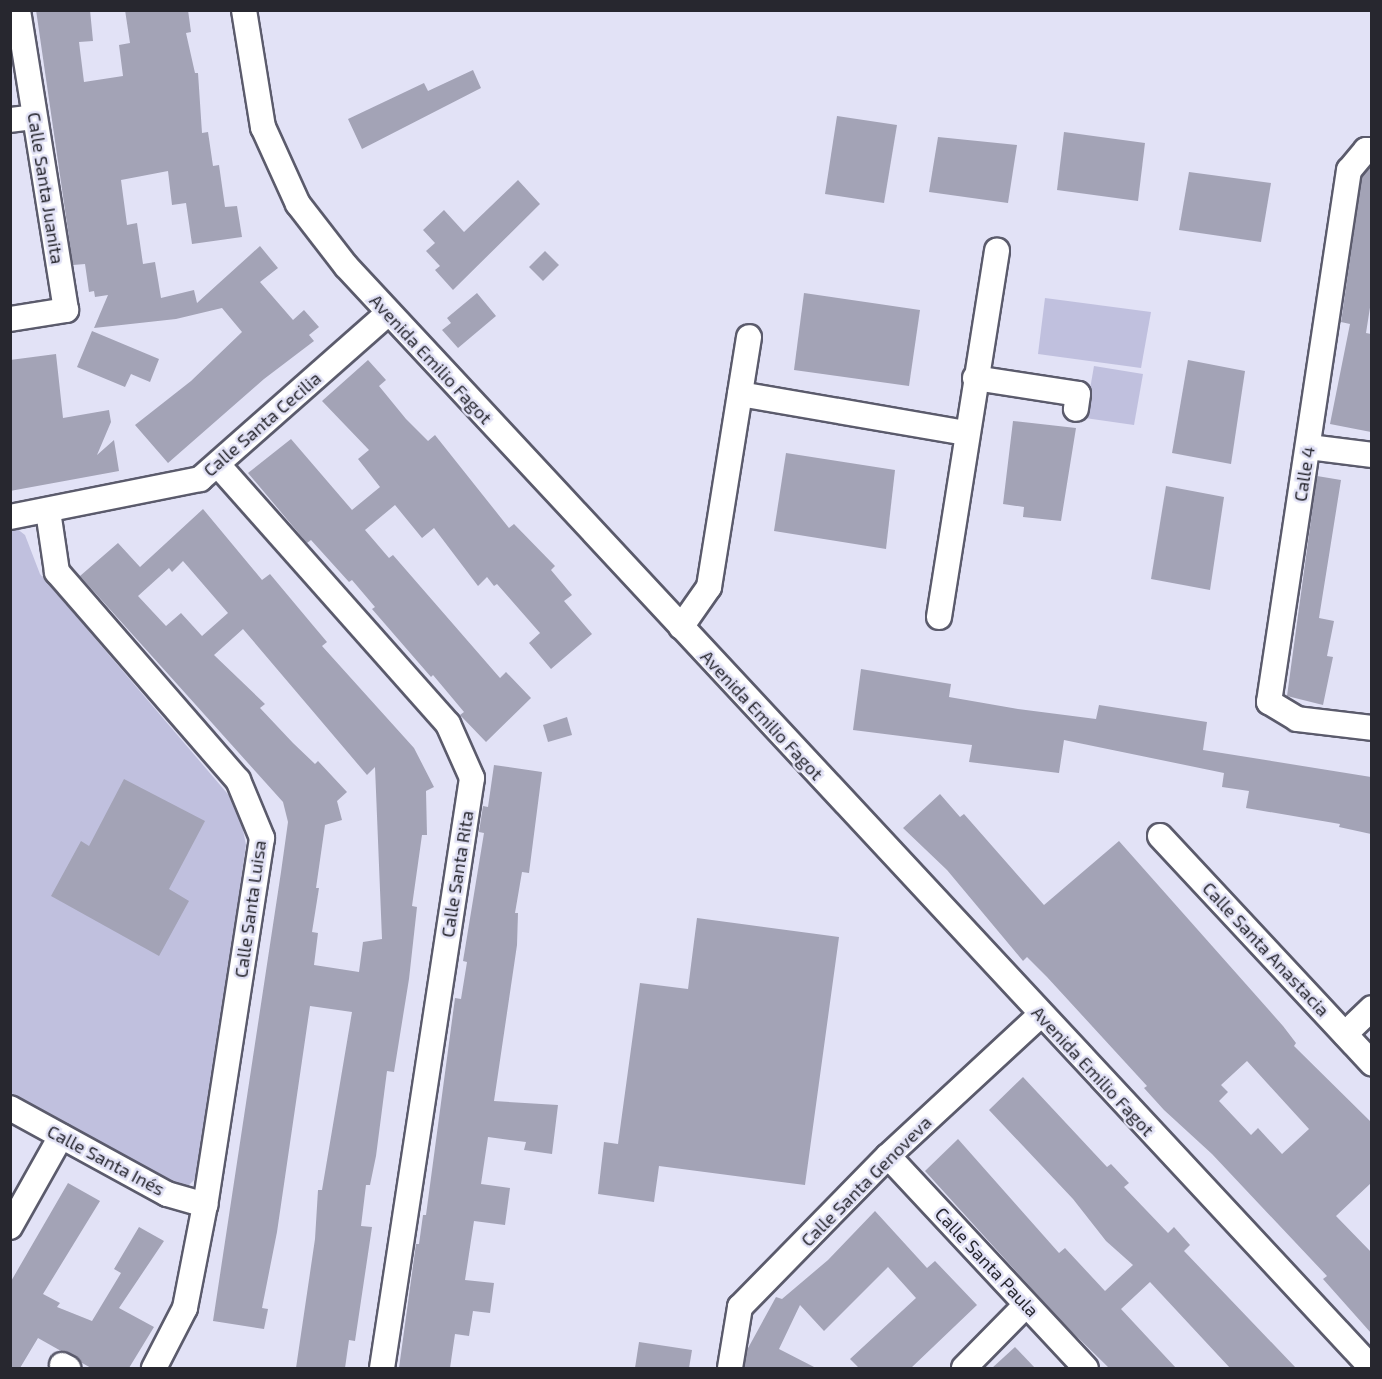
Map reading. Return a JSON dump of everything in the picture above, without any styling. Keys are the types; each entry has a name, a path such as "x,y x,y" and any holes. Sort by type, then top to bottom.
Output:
{"street":[{"name":"Calle Santa Juanita","path":"10,319 66,310 18,10"},
{"name":"Avenida Emilio Fagot","path":"244,10 263,127 298,204 345,266 1371,1368"},
{"path":"10,120 34,117"},
{"name":"Calle 4","path":"1371,150 1366,150 1349,170 1269,702 1297,719 1371,728"},
{"path":"939,617 966,433 997,251"},
{"name":"Calle Santa Cecilia","path":"10,517 200,479 219,466 388,313"},
{"path":"681,627 709,587 749,337"},
{"path":"975,378 1078,394 1076,409"},
{"path":"740,394 966,433"},
{"path":"1309,447 1371,455"},
{"name":"Calle Santa Rita","path":"219,466 448,724 472,778 382,1368"},
{"name":"Calle Santa Luisa","path":"48,511 57,572 238,780 262,838 205,1205 185,1308 154,1368"},
{"name":"Calle Santa Anastacia","path":"1160,836 1371,1064"},
{"path":"1345,1034 1371,1008"},
{"name":"Calle Santa Genoveva","path":"729,1368 740,1307 888,1156 1040,1015"},
{"name":"Calle Santa Inés","path":"10,1108 167,1194 205,1205"},
{"path":"10,1227 61,1136"},
{"name":"Calle Santa Paula","path":"888,1156 1086,1368"},
{"path":"964,1368 1026,1305"}],"shaded area":[{"path":"1045,298 1151,312 1141,368 1038,354"},
{"path":"1094,366 1143,374 1134,425 1085,418"},
{"path":"16,528 25,535 40,574 232,799 241,820 246,845 200,1174 188,1186 173,1184 11,1093 10,529"}],"building":[{"path":"36,10 90,10 93,41 79,42 84,82 123,76 119,45 130,43 125,10 188,10 191,32 186,33 195,73 198,73 202,133 208,132 213,166 219,165 225,207 237,206 242,237 192,244 186,203 172,205 168,171 121,180 127,225 137,223 143,264 155,262 161,298 194,290 197,303 260,246 278,268 260,282 293,320 304,310 319,327 309,335 314,341 264,379 168,463 135,425 191,381 242,332 222,308 176,319 94,328 108,295 95,297 94,291 89,292 85,264 73,265"},
{"path":"473,70 481,88 362,149 348,119 424,83 428,91"},
{"path":"837,116 897,125 884,203 825,194"},
{"path":"1064,132 1145,143 1138,201 1057,190"},
{"path":"938,137 1017,145 1008,203 929,192"},
{"path":"1371,166 1371,301 1366,333 1371,334 1371,432 1330,424 1350,324 1341,322 1362,176"},
{"path":"1189,172 1271,183 1261,242 1179,230"},
{"path":"518,180 540,204 453,290 435,270 440,266 426,251 435,243 423,230 444,210 464,232"},
{"path":"545,251 559,265 543,281 529,267"},
{"path":"477,293 496,316 458,348 442,330 451,323 447,318"},
{"path":"804,293 920,310 909,386 794,370"},
{"path":"92,331 159,359 150,382 131,374 125,387 77,367"},
{"path":"56,354 63,418 109,410 111,422 97,455 114,440 119,471 10,491 10,360"},
{"path":"368,360 386,380 379,386 406,419 428,441 435,435 509,528 514,524 555,566 551,570 572,595 564,601 592,634 551,669 529,643 540,633 497,584 494,586 487,577 478,586 434,528 422,538 395,505 365,530 389,558 393,555 500,678 506,672 531,698 486,742 460,715 464,712 433,675 431,677 372,609 375,607 352,580 349,582 311,540 307,543 248,473 291,439 352,510 380,487 358,459 369,450 322,401"},
{"path":"1188,360 1245,371 1231,464 1172,453"},
{"path":"1013,421 1076,428 1061,521 1023,517 1024,507 1003,504"},
{"path":"786,453 895,470 886,549 774,531"},
{"path":"1317,476 1341,480 1319,618 1334,621 1327,656 1333,657 1323,705 1287,696"},
{"path":"1166,486 1224,497 1210,590 1151,579"},
{"path":"203,509 262,580 270,574 327,642 322,646 414,748 434,787 426,791 427,835 422,835 412,906 417,907 409,979 394,1072 387,1071 376,1156 370,1185 366,1185 361,1226 372,1227 355,1341 349,1340 345,1368 296,1368 315,1239 318,1190 322,1190 352,1012 310,1006 277,1232 262,1308 268,1309 264,1329 213,1321 288,822 283,802 80,576 118,543 140,567","holes":["183,561 228,613 202,636 181,613 166,626 138,596 169,568 172,572","243,629 367,775 375,767 382,939 363,942 359,972 314,965 318,933 312,932 325,825 342,820 337,801 347,792 318,761 315,764 293,743 260,708 265,704 214,655"]},
{"path":"861,669 951,684 949,697 1018,709 1096,719 1099,705 1207,722 1203,750 1371,777 1371,834 1339,827 1340,824 1246,808 1249,791 1222,787 1224,773 1064,740 1059,773 969,762 972,745 853,730"},
{"path":"567,717 572,735 548,742 543,725"},
{"path":"494,765 542,772 529,873 522,872 515,913 518,913 517,945 494,1101 558,1105 552,1154 524,1150 526,1142 488,1137 481,1184 510,1188 505,1225 474,1221 465,1280 494,1283 490,1313 473,1311 469,1336 455,1334 450,1368 399,1368 416,1244 419,1244 423,1215 426,1215 455,998 461,999 467,962 463,961 484,833 479,832 483,806 488,807"},
{"path":"124,779 205,821 169,889 189,901 159,956 51,896 81,841 89,846"},
{"path":"940,794 960,817 964,814 1044,905 1119,841 1283,1026 1296,1043 1294,1046 1371,1122 1371,1183 1336,1216 1371,1252 1371,1333 1323,1279 1327,1276 1212,1154 1164,1110 1144,1088 1147,1086 1047,977 1027,957 1023,961 947,870 903,828","holes":["1247,1061 1309,1129 1282,1154 1258,1128 1251,1135 1219,1101 1228,1092 1221,1085"]},
{"path":"697,918 839,937 805,1185 659,1166 654,1202 598,1194 604,1142 618,1144 640,983 688,989"},
{"path":"1023,1077 1107,1167 1111,1164 1129,1183 1124,1187 1168,1233 1174,1227 1190,1245 1184,1251 1296,1368 1230,1368 1150,1282 1121,1309 1176,1368 1109,1368 1063,1323 925,1171 958,1139 1059,1253 1065,1248 1105,1291 1133,1265 1106,1241 1073,1199 989,1110"},
{"path":"68,1183 100,1201 43,1294 60,1303 57,1307 92,1321 121,1273 114,1269 139,1227 164,1241 119,1308 154,1327 129,1368 91,1368 38,1338 20,1368 10,1368 10,1283"},
{"path":"875,1211 927,1268 935,1261 977,1305 911,1368 859,1368 850,1359 916,1298 888,1267 824,1331 800,1305 779,1349 816,1368 744,1368 747,1350 776,1297 782,1299 828,1260"},
{"path":"639,1342 692,1350 689,1368 635,1368"},
{"path":"1015,1347 1035,1368 992,1368"}]}
